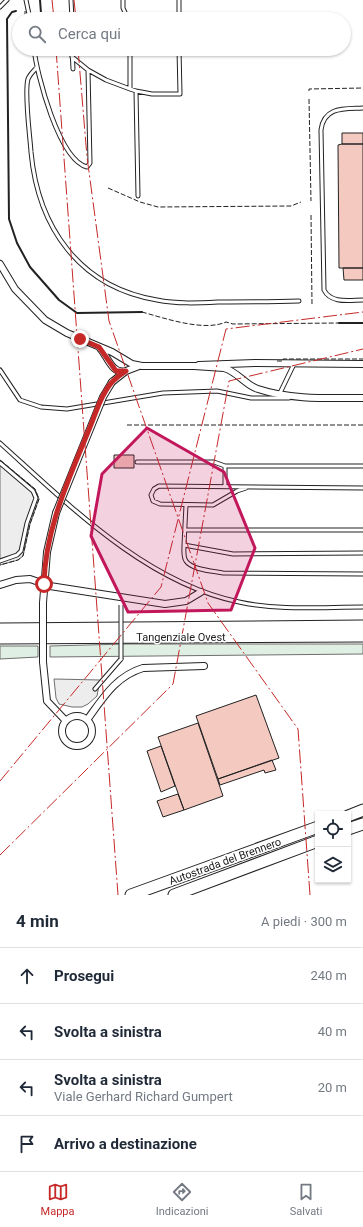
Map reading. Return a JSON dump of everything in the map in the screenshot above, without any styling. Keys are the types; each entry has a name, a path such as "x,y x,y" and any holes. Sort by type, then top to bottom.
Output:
{"highway":[{"name":"Tangenziale Ovest","path":"0,628 363,626"},
{"name":"Tangenziale Ovest","path":"0,638 363,636"},
{"path":"351,815 363,810"},
{"path":"351,828 363,824"},
{"name":"Autostrada del Brennero","path":"131,895 315,828"},
{"name":"Autostrada del Brennero","path":"174,895 315,842"}],"street":[{"path":"0,264 15,289 45,320 67,333 112,352 132,364 142,366 194,366 230,370 240,376 252,387 279,396 310,398 363,398"},
{"path":"99,347 114,369 120,372 142,366"},
{"path":"194,366 207,363 363,364"},
{"path":"66,721 47,701 43,662 43,603 47,552 56,513 103,397 112,382 126,371"},
{"path":"0,586 23,580 30,580 44,584 122,597 173,603 192,599 201,592"},
{"path":"87,720 111,687 122,677 135,670 143,668 204,666"},
{"path":"75,716 87,720 91,727 91,735 84,745 76,746 68,744 63,738 62,730 66,721 75,716"}],"lane":[{"path":"0,7 7,0"},
{"path":"26,0 29,12"},
{"path":"72,0 72,12"},
{"path":"123,0 125,12"},
{"path":"179,0 179,12"},
{"path":"35,56 47,104 60,138 72,154 87,167 90,163 88,70"},
{"path":"130,56 130,89"},
{"path":"72,57 88,70 114,84 136,91 158,94 180,94 179,56"},
{"path":"72,57 72,69"},
{"path":"37,67 29,78 27,87 30,134 36,186 42,207 56,233 65,246 84,266 109,284 156,300 180,303 299,302"},
{"path":"136,91 138,196"},
{"path":"363,108 340,109 328,114 322,124 321,152 324,290 328,297 335,300 363,300"},
{"path":"0,370 20,400 54,408 85,407 162,393 217,391 251,398 279,396 294,364"},
{"path":"0,443 69,504 117,543 148,564 201,592 239,602 276,607 363,607"},
{"path":"137,462 214,462 225,466 363,466"},
{"path":"0,463 33,491 36,498 27,523 21,551 17,555 0,561"},
{"path":"225,466 225,486"},
{"path":"246,488 237,491 213,505 156,503 152,498 152,492 160,486 363,488"},
{"path":"186,505 184,557 187,562 200,569 236,574 363,574"},
{"path":"185,530 363,530"},
{"path":"184,545 233,554 363,553"},
{"path":"95,689 121,659 122,597"}],"highlighted area":[{"path":"147,428 224,472 255,548 231,610 128,612 91,536 102,474"}],"green space":[{"path":"126,644 363,644 363,654 50,657 50,646"},
{"path":"0,646 38,646 38,657 0,659"}],"shaded area":[{"path":"0,460 35,489 39,499 30,524 23,556 18,560 0,565"},
{"path":"54,679 100,680 97,696 82,707 72,707 59,704 56,698"}],"building":[{"path":"342,133 363,133 363,144 342,144"},
{"path":"363,144 363,268 339,268 338,145"},
{"path":"343,268 363,268 363,280 344,280"},
{"path":"114,455 134,455 134,468 114,468"},
{"path":"256,695 279,758 218,779 196,716"},
{"path":"198,723 223,796 184,810 158,737"},
{"path":"161,746 175,786 161,792 147,751"},
{"path":"272,760 276,770 265,773 264,770 220,785 218,779"},
{"path":"178,794 184,810 163,817 157,801"}],"fence":[{"path":"309,91 309,89 363,88"},
{"path":"309,99 311,201"},
{"path":"108,188 140,202 158,207 291,206 301,202"},
{"path":"311,215 312,304"},
{"path":"142,312 184,323 207,326 226,322 233,324 339,323"},
{"path":"277,361 283,361 283,359 363,359"},
{"path":"127,425 363,425"},
{"path":"0,460 35,489 39,499 30,524 23,556 18,560 0,565"}],"wall":[{"path":"40,0 41,12"},
{"path":"16,11 12,12 7,19 9,219 17,243 30,267 59,300 77,313 142,312"},
{"path":"339,323 363,323"}],"power":[{"path":"52,0 53,12"},
{"path":"74,0 75,12"},
{"path":"57,56 118,895"},
{"path":"79,56 87,157 109,321 208,603 298,729 310,895"},
{"path":"0,781 161,587 226,329 363,312"},
{"path":"0,855 173,684 229,381 363,349"}],"route":[{"path":"44,584 47,552 56,513 103,397 112,382 126,371 116,371 99,347 80,339"}]}
